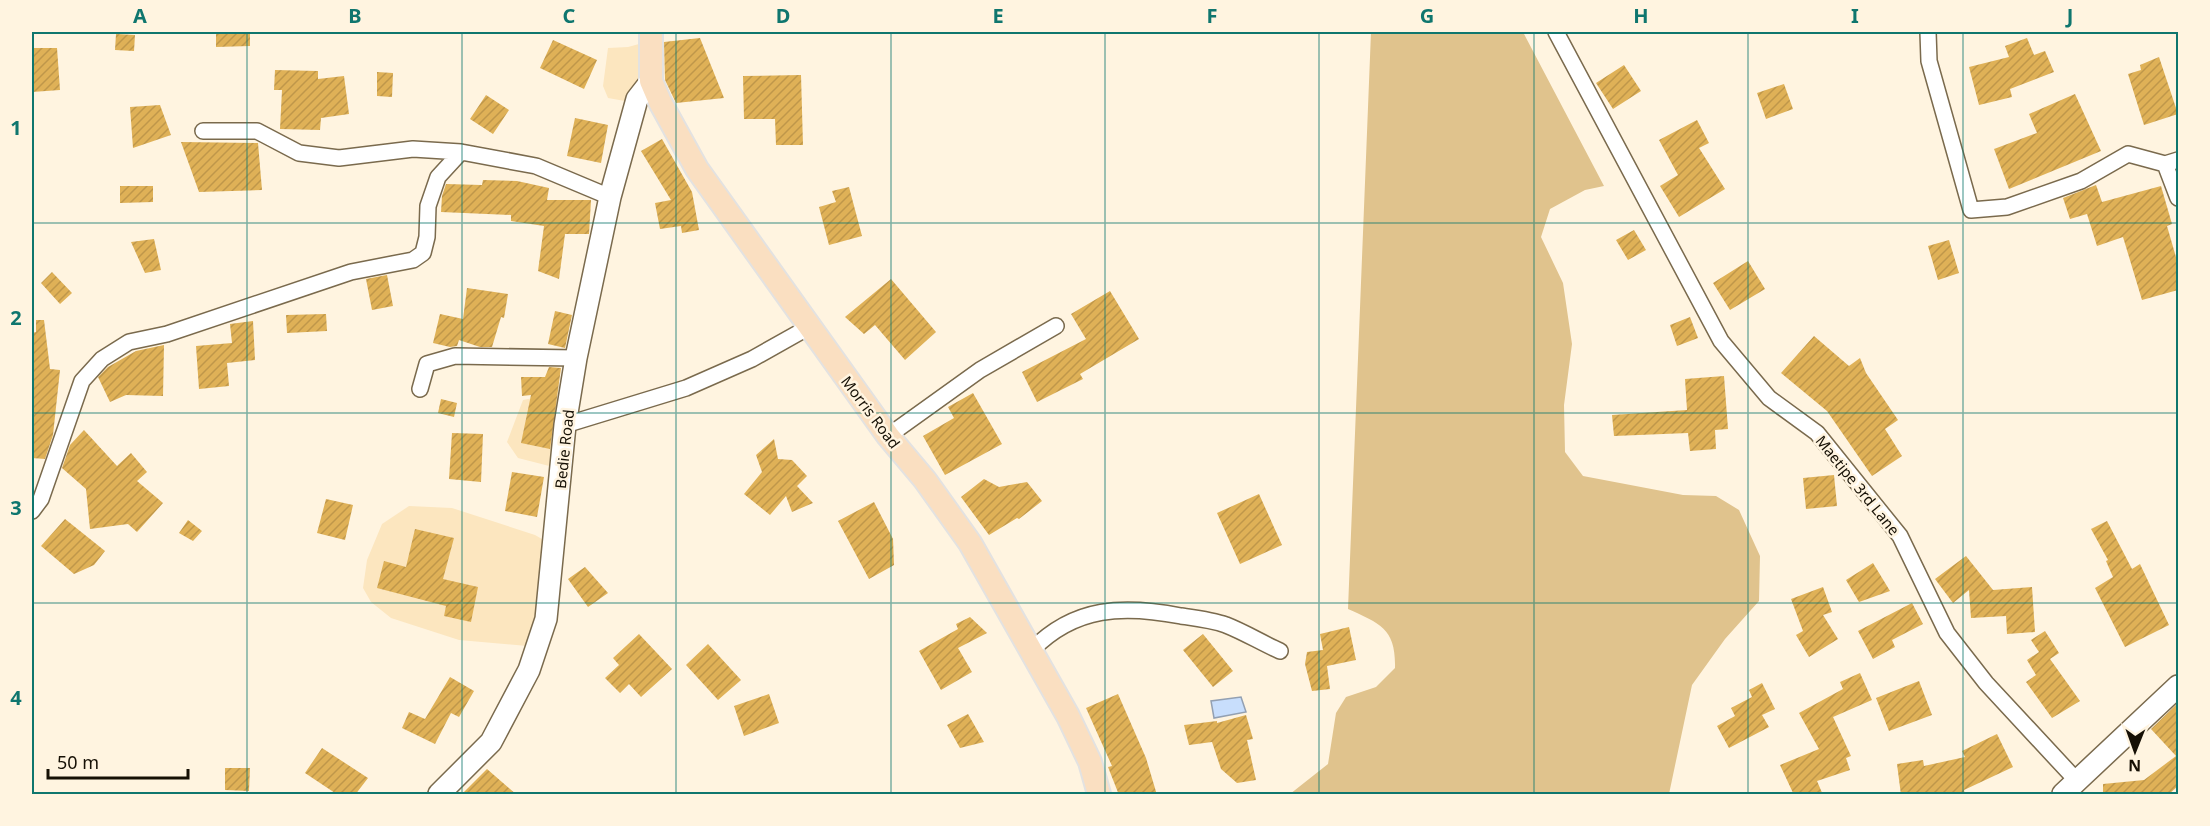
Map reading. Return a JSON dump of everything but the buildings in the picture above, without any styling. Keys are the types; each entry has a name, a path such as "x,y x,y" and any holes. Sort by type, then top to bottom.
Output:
{"main road":[{"name":"Morris Road","path":"651,32 651,81 697,170 888,436 925,480 970,543 1032,650 1090,762 1099,795"}],"street":[{"name":"Maetipe 3rd Lane","path":"1556,32 1721,341 1769,398 1817,433 1900,536 1947,633 2070,788"},
{"path":"1928,32 1929,61 1971,210 2007,207 2081,181 2128,154 2172,162 2178,198"},
{"name":"Bedie Road","path":"439,795 491,742 529,670 538,647 546,619 565,425 576,358 610,197 637,99 651,81"},
{"path":"203,131 257,131 299,153 339,158 412,149 461,152 536,166 610,197"},
{"path":"32,511 41,499 82,381 102,359 129,342 166,334 351,272 413,260 423,253 427,237 428,206 438,177 461,152"},
{"path":"888,436 980,370 1056,326"},
{"path":"565,425 686,388 752,359 809,327"},
{"path":"420,389 427,364 454,356 576,358"},
{"path":"1032,650 1042,639 1080,617 1115,608 1151,610 1224,624 1280,651"},
{"path":"2070,788 2178,686"}],"shaded area":[{"path":"1371,32 1523,32 1604,186 1585,190 1550,209 1541,237 1563,283 1572,344 1564,405 1565,452 1583,476 1683,495 1716,496 1739,510 1760,556 1759,601 1725,639 1692,685 1669,794 1290,794 1328,764 1336,713 1346,697 1376,687 1395,668 1393,644 1389,636 1378,624 1348,609"},
{"path":"650,41 636,103 608,98 603,86 608,48 628,47"},
{"path":"553,399 569,405 561,469 518,458 507,442 523,400"},
{"path":"409,506 452,508 535,535 554,546 538,647 459,640 391,618 371,602 363,588 367,560 382,524"}],"water":[{"path":"1241,697 1246,712 1214,718 1211,701"}]}
